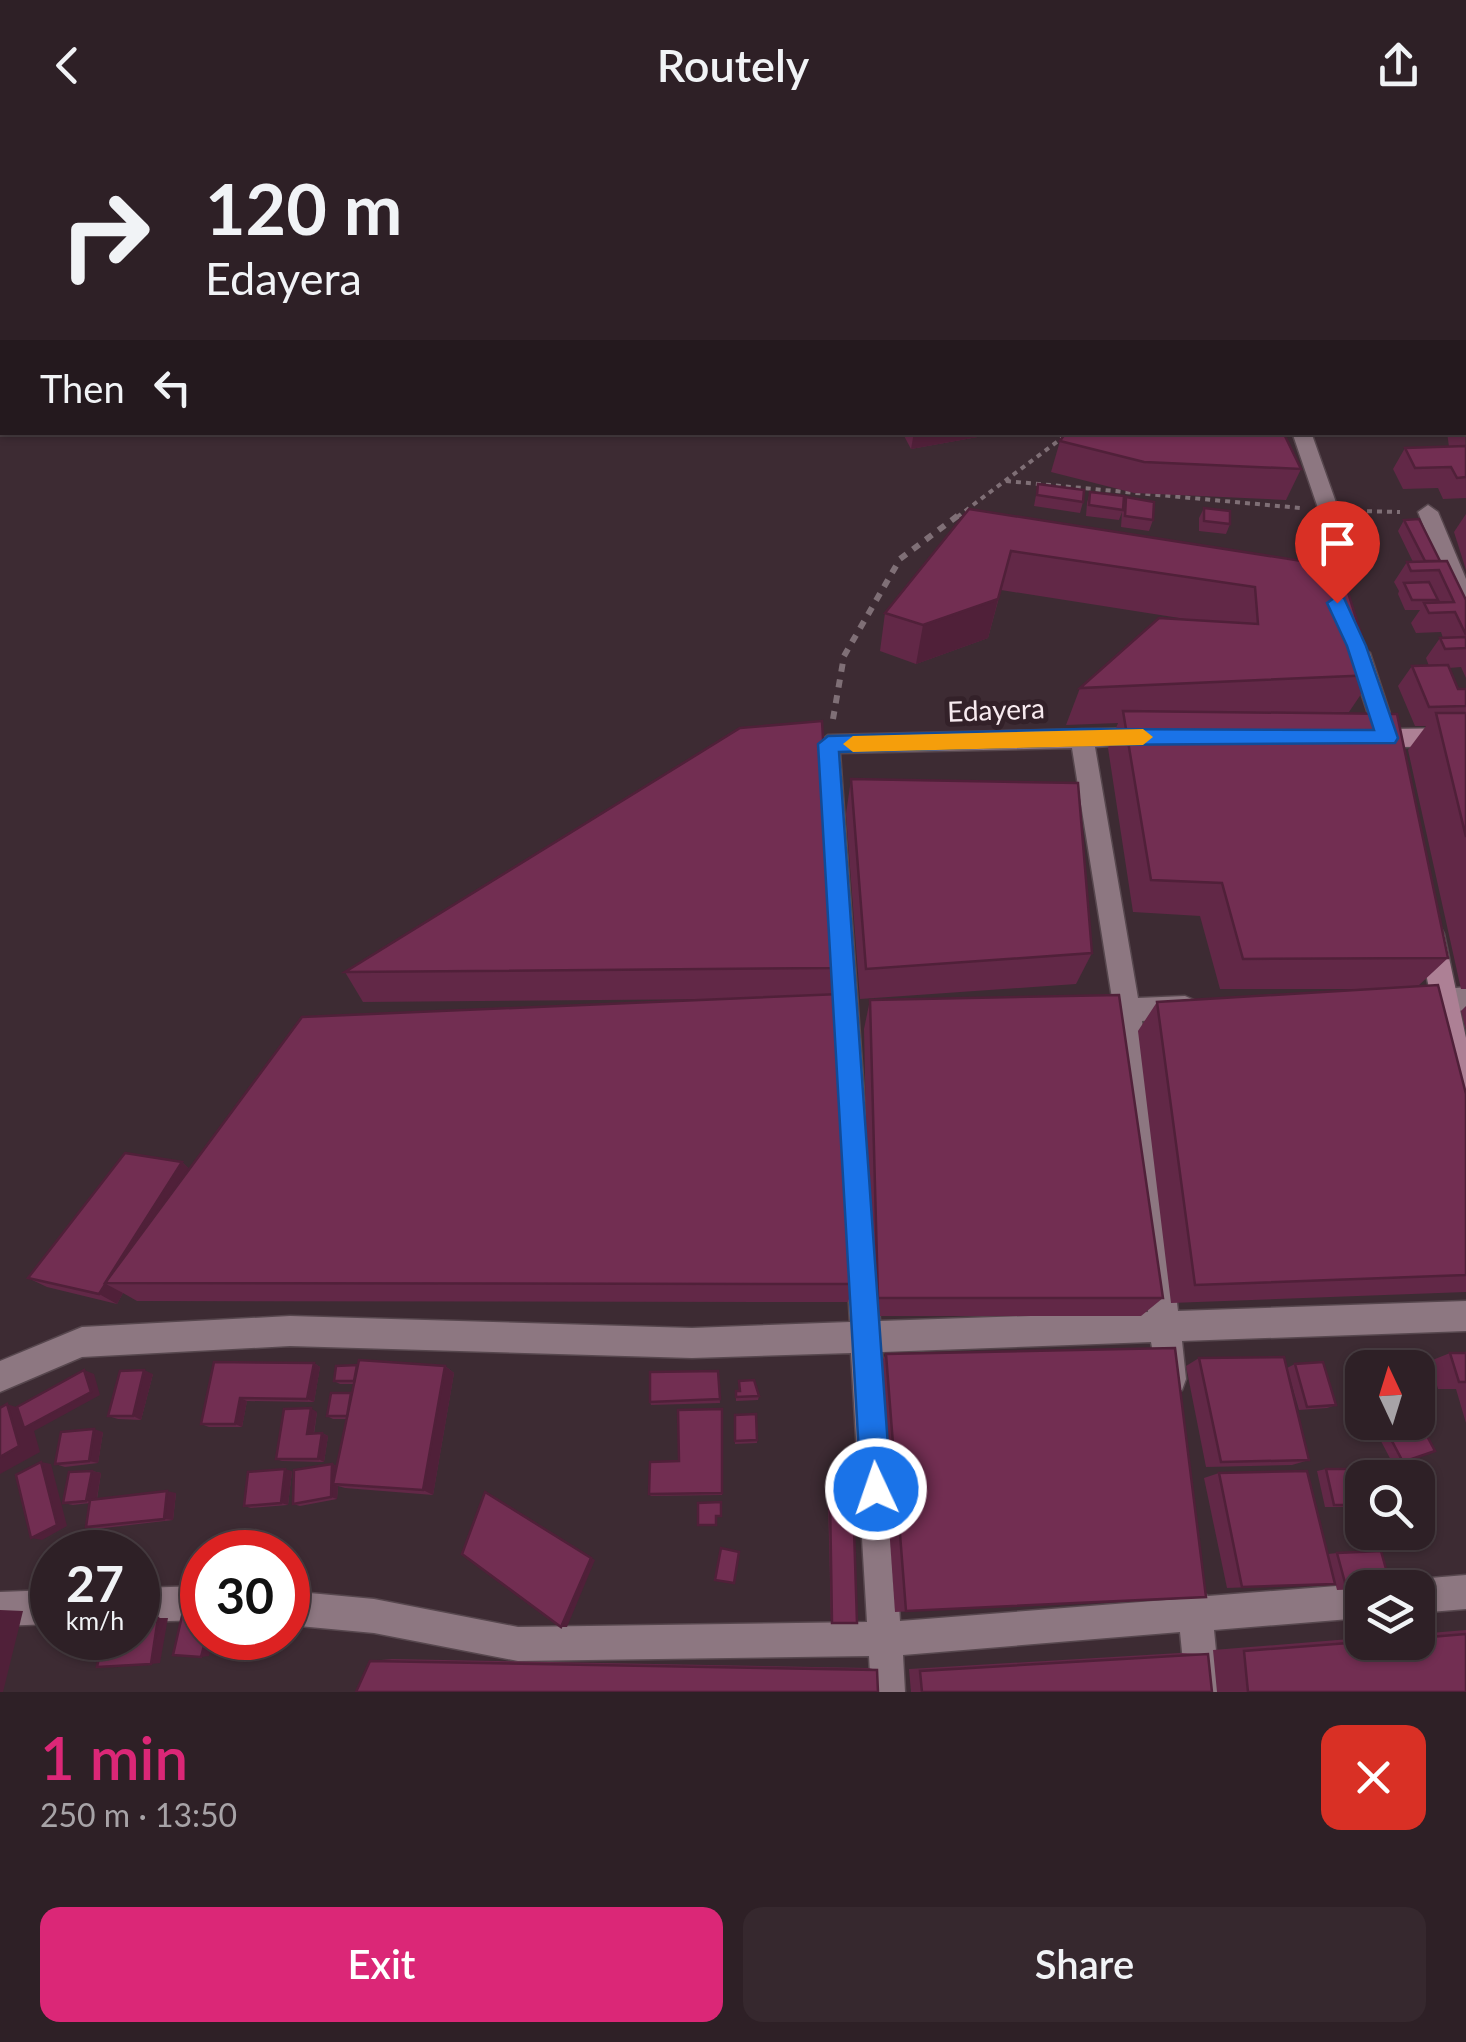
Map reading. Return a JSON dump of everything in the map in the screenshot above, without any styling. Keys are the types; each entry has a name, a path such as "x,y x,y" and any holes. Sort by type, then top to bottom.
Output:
{"street":[{"path":"1302,435 1329,511 1337,603 1387,738 1396,775"},
{"path":"1428,512 1466,605"},
{"path":"1082,737 1127,1010 1173,1403"},
{"name":"Edayera","path":"828,744 1178,737"},
{"path":"1349,738 1466,737"},
{"path":"828,744 888,1692"},
{"path":"1425,906 1456,999 1466,1102"},
{"path":"1406,1001 1456,999"},
{"path":"1071,1012 1207,1007"},
{"path":"0,1377 82,1342 290,1331 692,1344 1466,1316"},
{"path":"1191,1577 1203,1692"},
{"path":"1435,1595 1466,1592"},
{"path":"310,1610 374,1616 518,1644 884,1639 1345,1602"},
{"path":"0,1609 30,1608"}],"path":[{"path":"828,744 844,656 900,559 1066,435"},
{"path":"1006,481 1329,511 1428,512"},
{"path":"931,536 950,540"}],"building":[{"path":"1064,435 1284,435 1301,469 1144,462 1060,441"},
{"path":"1466,446 1466,477 1457,478 1451,467 1415,468 1405,448"},
{"path":"1038,484 1084,490 1083,502 1037,495"},
{"path":"1090,492 1124,496 1123,510 1089,505"},
{"path":"1126,497 1154,502 1153,520 1125,516"},
{"path":"1204,508 1230,511 1230,524 1204,521"},
{"path":"969,509 1340,567 1374,675 1080,688 1159,618 1258,624 1255,587 1011,551 998,599 923,625 885,613"},
{"path":"1419,519 1440,561 1425,561 1404,520"},
{"path":"1447,561 1466,600 1466,635 1455,612 1429,613 1424,603 1454,602 1439,570 1411,571 1407,562"},
{"path":"1429,582 1438,600 1412,600 1404,583"},
{"path":"1466,637 1466,648 1445,649 1440,638"},
{"path":"1448,665 1458,689 1466,689 1466,706 1429,707 1412,666"},
{"path":"1123,711 1397,714 1448,958 1243,959 1222,883 1151,880"},
{"path":"1436,713 1466,713 1466,837"},
{"path":"822,721 836,968 345,972 740,728"},
{"path":"851,779 1078,783 1092,953 866,969"},
{"path":"1438,985 1466,1094 1466,1275 1195,1285 1157,1002"},
{"path":"840,994 854,1284 105,1283 302,1017"},
{"path":"1119,995 1163,1298 878,1298 870,1000"},
{"path":"125,1153 182,1162 99,1294 28,1278"},
{"path":"1175,1348 1206,1597 906,1611 886,1354"},
{"path":"1450,1353 1466,1353 1466,1382 1459,1382"},
{"path":"1284,1357 1309,1460 1221,1462 1199,1358"},
{"path":"359,1360 445,1366 423,1490 333,1484"},
{"path":"214,1362 314,1363 307,1399 240,1398 235,1424 201,1424"},
{"path":"1323,1362 1336,1405 1307,1407 1295,1364"},
{"path":"357,1365 354,1381 334,1381 336,1366"},
{"path":"84,1370 91,1392 24,1428 17,1407"},
{"path":"144,1370 133,1416 108,1416 120,1371"},
{"path":"718,1371 720,1399 650,1402 650,1372"},
{"path":"754,1380 759,1396 736,1397 739,1381"},
{"path":"331,1393 351,1393 347,1416 327,1416"},
{"path":"7,1404 19,1446 0,1457 0,1408"},
{"path":"311,1408 307,1434 322,1433 318,1459 276,1459 284,1409"},
{"path":"722,1409 722,1493 649,1494 650,1462 679,1461 678,1410"},
{"path":"756,1414 757,1440 735,1441 735,1415"},
{"path":"94,1429 89,1461 55,1464 61,1432"},
{"path":"1391,1440 1429,1440 1435,1451 1409,1460 1402,1460"},
{"path":"41,1462 57,1525 47,1530 30,1530 30,1534 16,1475"},
{"path":"332,1464 331,1497 293,1504 294,1470"},
{"path":"285,1469 281,1503 244,1506 248,1472"},
{"path":"1326,1469 1345,1469 1345,1505 1334,1505"},
{"path":"92,1471 86,1501 63,1503 69,1472"},
{"path":"1307,1471 1335,1584 1242,1587 1219,1473"},
{"path":"167,1491 164,1519 86,1527 90,1500"},
{"path":"485,1492 591,1558 561,1627 462,1554"},
{"path":"830,1497 853,1498 857,1623 832,1623"},
{"path":"721,1502 716,1525 698,1525 698,1503"},
{"path":"721,1548 739,1552 734,1583 715,1580"},
{"path":"1381,1551 1386,1570 1345,1570 1345,1583 1337,1553"},
{"path":"180,1625 180,1656 173,1655"},
{"path":"1466,1634 1466,1692 1248,1692 1244,1651 1345,1643 1345,1660 1435,1660 1435,1637"},
{"path":"1208,1654 1212,1692 922,1692 920,1671"},
{"path":"98,1660 152,1660 151,1664 97,1667"},
{"path":"370,1661 877,1670 878,1692 356,1692"}],"slow traffic":[{"path":"853,744 1143,737"}],"route":[{"path":"876,1489 828,744 1082,737 1387,738 1337,603"}]}
